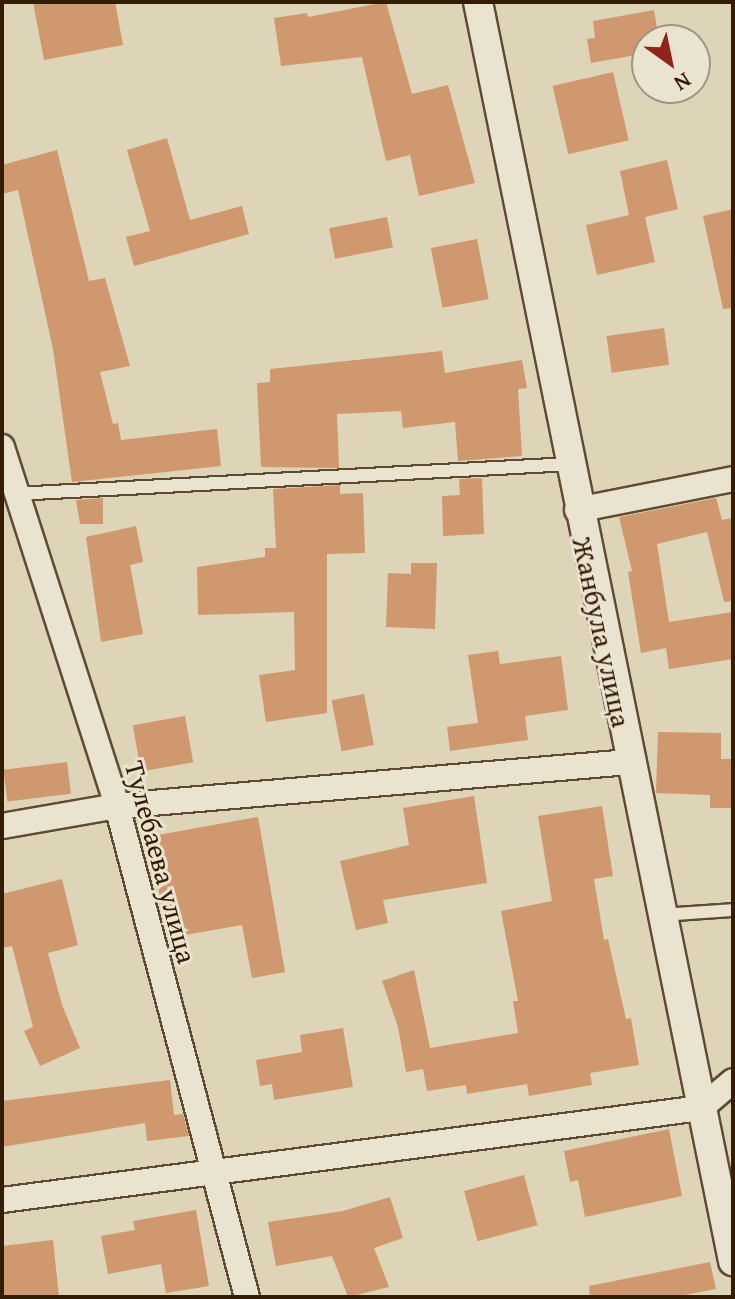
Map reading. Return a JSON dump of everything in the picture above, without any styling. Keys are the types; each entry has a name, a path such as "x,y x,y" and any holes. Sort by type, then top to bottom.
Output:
{"street":[{"name":"Жанбула улица","path":"478,2 571,464 577,510 733,1261"},
{"name":"Тулебаева улица","path":"3,453 117,806 210,1169 247,1297"},
{"path":"577,510 733,479"},
{"path":"2,826 117,806 629,762"},
{"path":"2,1200 210,1169 701,1108 733,1081"}],"lane":[{"path":"15,494 571,464"},
{"path":"660,915 733,910"}],"building":[{"path":"33,2 115,2 123,45 44,60"},
{"path":"386,2 412,94 448,85 475,183 419,196 410,155 386,161 362,57 281,66 274,18 307,13 308,17"},
{"path":"654,10 656,24 631,24 631,56 591,63 587,39 595,38 593,21"},
{"path":"613,72 629,140 568,154 553,86"},
{"path":"167,138 190,220 242,206 249,234 134,266 126,237 150,231 127,150"},
{"path":"57,150 89,281 105,278 130,366 100,372 113,424 118,423 121,440 217,429 221,466 72,482 53,349 18,190 2,194 2,165"},
{"path":"667,160 678,209 645,217 655,262 597,275 586,225 629,215 620,171"},
{"path":"733,209 733,308 723,309 703,216"},
{"path":"387,217 393,247 335,259 329,228"},
{"path":"477,239 489,299 443,308 431,248"},
{"path":"664,328 669,365 612,373 607,336"},
{"path":"442,351 445,373 522,360 527,388 518,389 522,456 458,461 455,422 403,428 401,411 337,414 339,468 261,467 257,383 270,382 270,369"},
{"path":"482,478 484,534 443,536 442,496 460,495 459,479"},
{"path":"340,485 340,494 363,493 365,553 327,554 327,713 266,722 259,675 295,670 294,612 198,615 197,567 265,557 265,548 276,548 273,489"},
{"path":"103,498 103,524 80,524 76,500"},
{"path":"716,498 722,520 733,518 733,601 724,602 707,532 657,544 669,622 733,612 733,659 669,669 666,648 641,653 628,572 632,571 619,517"},
{"path":"136,526 143,562 130,565 143,634 101,642 86,537"},
{"path":"411,563 437,563 435,629 386,627 388,573 411,574"},
{"path":"498,651 500,664 561,656 568,710 525,716 528,740 450,751 447,727 478,723 468,655"},
{"path":"364,694 374,745 342,751 332,700"},
{"path":"185,716 193,762 141,771 133,725"},
{"path":"658,732 721,733 721,759 733,759 733,808 710,808 710,795 656,793"},
{"path":"67,762 71,794 7,802 3,770"},
{"path":"474,796 487,883 383,900 388,923 356,930 340,861 409,845 403,808"},
{"path":"602,806 613,876 594,879 604,940 608,939 626,1019 631,1018 639,1065 590,1073 592,1085 529,1096 527,1084 467,1094 466,1085 427,1091 423,1069 406,1072 398,1027 382,981 414,970 430,1048 518,1033 513,1001 518,1001 501,911 552,901 538,816"},
{"path":"258,817 285,972 252,978 242,925 168,938 158,887 167,885 158,835"},
{"path":"62,879 78,945 48,953 62,1005 80,1048 40,1066 24,1031 33,1027 12,946 2,948 2,894"},
{"path":"343,1028 353,1087 274,1100 272,1084 260,1086 256,1060 302,1052 300,1035"},
{"path":"170,1080 174,1115 183,1114 189,1136 147,1141 145,1123 2,1147 2,1101"},
{"path":"669,1129 682,1196 585,1217 578,1180 570,1182 564,1151"},
{"path":"524,1175 537,1225 478,1241 464,1191"},
{"path":"390,1197 403,1238 374,1248 389,1287 348,1297 332,1256 276,1266 268,1222 343,1211"},
{"path":"196,1210 209,1286 166,1293 161,1264 108,1274 101,1236 135,1230 133,1221"},
{"path":"53,1240 59,1297 2,1297 2,1246"},
{"path":"710,1262 716,1289 674,1297 590,1297 589,1286"}]}
